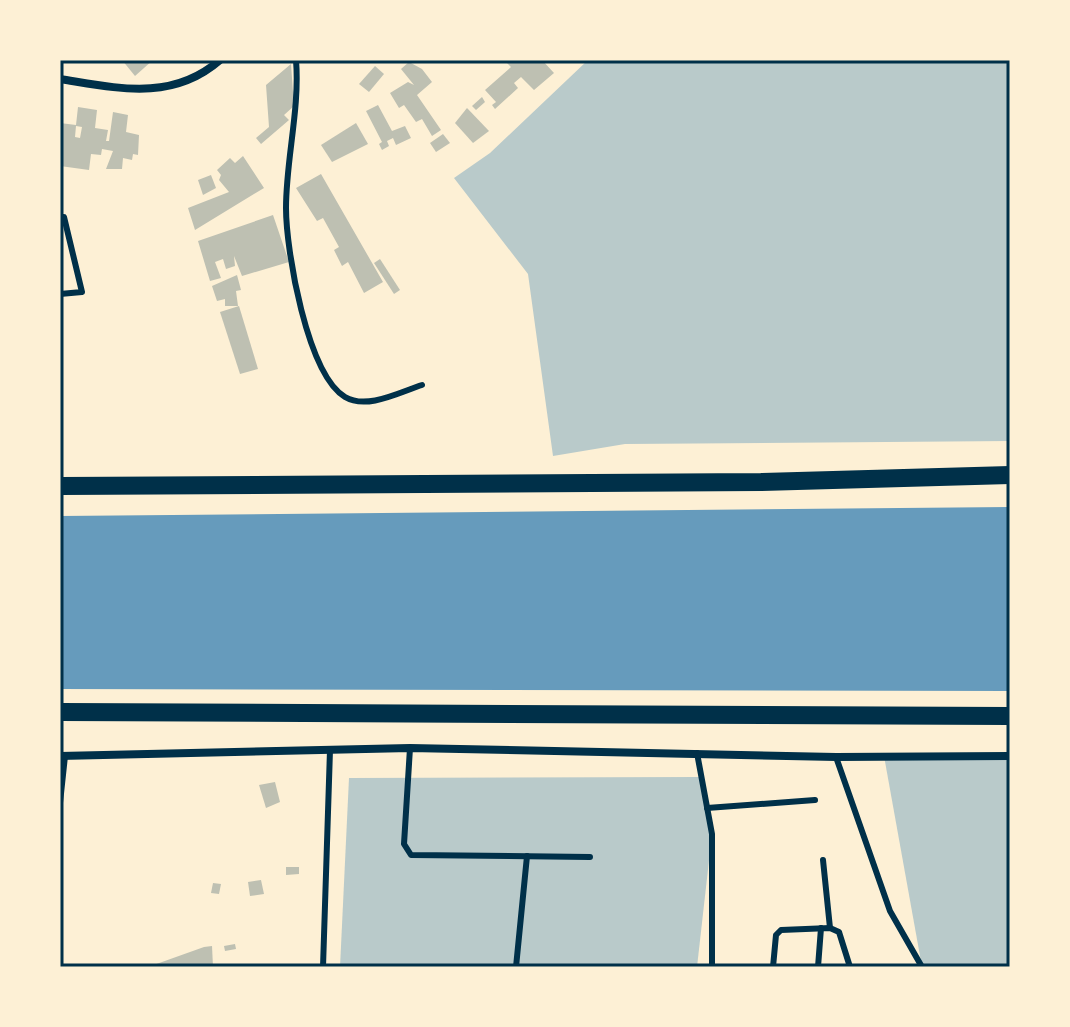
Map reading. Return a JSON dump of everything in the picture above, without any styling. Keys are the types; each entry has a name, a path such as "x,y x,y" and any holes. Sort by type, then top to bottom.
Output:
{"highway":[{"path":"60,486 761,482 1010,475"},
{"path":"60,712 1010,716"}],"street":[{"path":"60,79 127,89 159,90 189,82 208,64 220,60"},
{"path":"62,756 410,748 836,757 1010,756"}],"lane":[{"path":"296,60 286,210 306,334 324,377 346,398 369,402 422,385"},
{"path":"60,217 64,217 82,292 60,294"},
{"path":"410,748 404,844 411,855 590,857"},
{"path":"323,967 330,750"},
{"path":"697,753 712,834 712,967"},
{"path":"60,803 62,756"},
{"path":"836,757 890,911 922,967"},
{"path":"707,808 815,800"},
{"path":"516,967 527,856"},
{"path":"823,860 830,928"},
{"path":"818,967 821,928"},
{"path":"773,967 776,935 781,930 830,928 844,940 850,967"}],"shaded area":[{"path":"588,60 1010,60 1010,441 625,444 553,456 528,274 454,178 490,153"},
{"path":"884,756 1010,756 1010,967 922,967"},
{"path":"701,777 712,834 697,967 340,967 349,778"}],"water":[{"path":"1010,507 1010,691 60,689 60,516"}],"building":[{"path":"122,60 153,60 135,76"},
{"path":"504,60 542,60 554,73 534,90 521,77 514,83 518,88 495,109 492,105 496,102 485,90 511,67"},
{"path":"409,62 422,69 432,82 417,95 441,130 432,136 422,119 416,122 404,105 399,108 390,93 408,82 414,85 401,69"},
{"path":"291,64 294,106 284,115 289,120 261,144 256,138 269,127 266,85"},
{"path":"375,66 384,74 369,92 359,84"},
{"path":"482,97 485,102 476,110 472,106"},
{"path":"378,105 392,131 405,126 411,138 396,145 393,138 387,141 389,146 382,150 379,144 382,142 366,111"},
{"path":"78,107 97,110 95,128 108,130 106,141 109,141 113,112 128,115 126,132 139,135 138,155 133,154 132,160 123,158 122,169 106,169 113,151 102,149 101,155 91,154 89,170 60,166 60,123 76,125","holes":["76,126 82,127 80,138 75,137"]},
{"path":"467,108 489,131 473,143 455,123"},
{"path":"356,123 368,144 332,162 321,145"},
{"path":"443,134 450,143 436,152 430,143"},
{"path":"243,156 264,188 195,230 188,208 229,192 219,180 221,175 217,170 230,158 235,163"},
{"path":"321,174 383,282 364,293 348,262 342,266 334,250 339,247 323,218 317,221 296,188"},
{"path":"211,175 216,188 203,195 198,180"},
{"path":"273,215 289,262 242,276 234,256 235,266 226,269 223,259 215,262 221,278 210,281 198,241"},
{"path":"380,259 400,290 394,294 374,263"},
{"path":"237,275 241,290 236,291 238,306 225,306 225,299 217,301 212,286"},
{"path":"239,306 258,369 240,374 220,312"},
{"path":"275,782 280,802 266,808 259,785"},
{"path":"286,867 299,867 299,874 286,875"},
{"path":"261,880 264,894 250,896 248,882"},
{"path":"213,883 221,884 219,894 211,893"},
{"path":"235,944 236,949 225,951 224,946"},
{"path":"212,946 213,967 148,967 204,947"}]}
